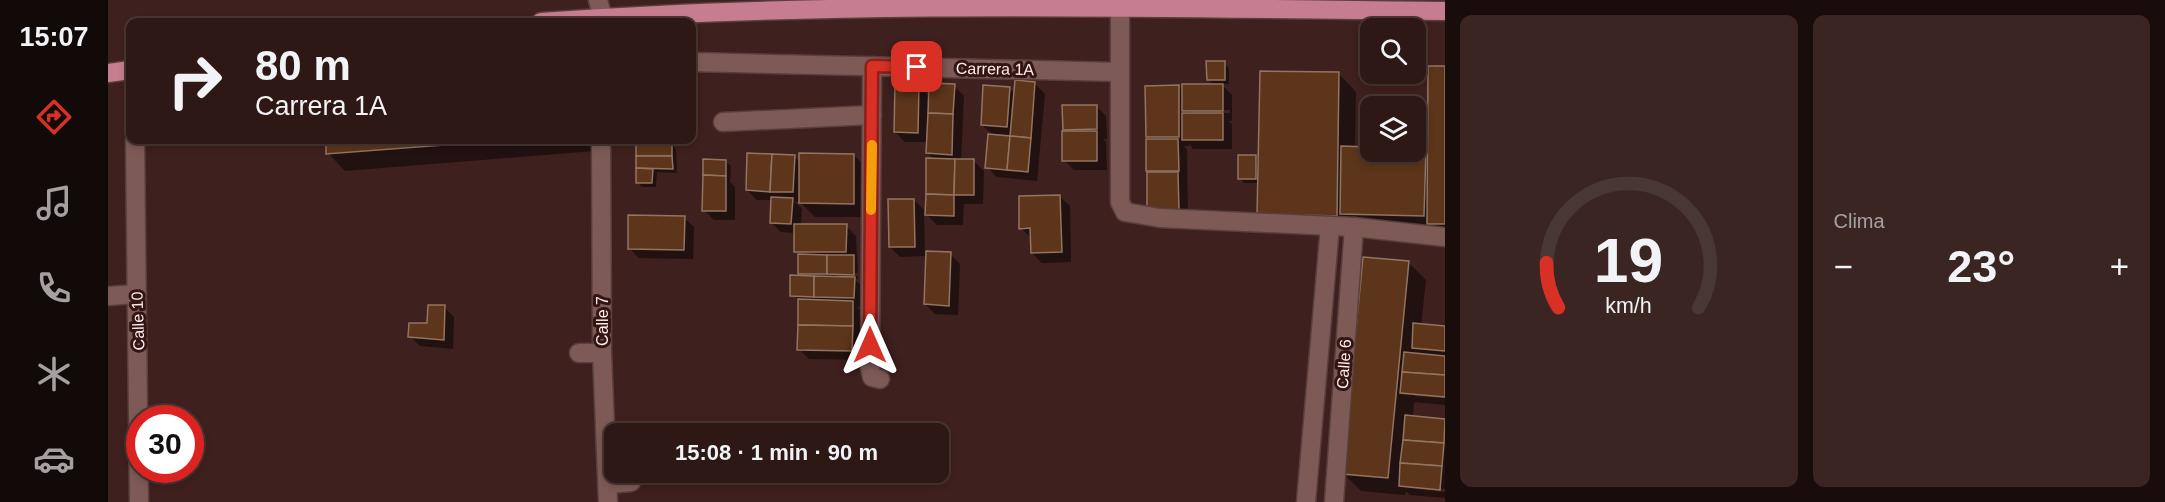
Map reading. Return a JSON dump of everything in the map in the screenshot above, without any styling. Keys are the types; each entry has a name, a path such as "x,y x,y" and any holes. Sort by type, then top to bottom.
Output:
{"main road":[{"path":"615,18 678,7 858,9 1120,7 1445,11"},
{"path":"108,73 126,71"}],"street":[{"path":"598,0 603,18"},
{"path":"605,18 612,0"},
{"path":"1120,7 1118,72 1120,202 1125,212 1161,227 1330,226 1445,237"},
{"name":"Carrera 1A","path":"696,62 1118,72"},
{"path":"872,66 876,378"},
{"path":"723,122 872,115"},
{"name":"Calle 10","path":"135,144 137,294 148,360 140,502"},
{"name":"Calle 7","path":"601,144 602,353 608,493"},
{"path":"1306,502 1330,226"},
{"name":"Calle 6","path":"1334,502 1354,227"},
{"path":"108,296 137,294"},
{"path":"579,353 602,353"},
{"path":"608,493 629,483"}],"building":[{"path":"1206,61 1225,61 1225,80 1207,80"},
{"path":"1428,66 1445,66 1445,224 1427,224"},
{"path":"1260,71 1339,72 1337,216 1257,214"},
{"path":"1015,80 1035,82 1031,138 1010,136"},
{"path":"895,83 919,84 918,133 894,132"},
{"path":"929,83 955,84 953,114 928,113"},
{"path":"1182,84 1223,84 1223,111 1182,111"},
{"path":"983,85 1010,87 1007,127 981,125"},
{"path":"1179,85 1179,137 1146,137 1145,86"},
{"path":"1062,105 1097,105 1097,129 1063,130"},
{"path":"928,113 953,114 952,155 926,153"},
{"path":"1182,113 1223,113 1223,140 1182,140"},
{"path":"1062,131 1097,131 1097,161 1062,161"},
{"path":"988,134 1010,136 1007,170 985,168"},
{"path":"1010,136 1031,138 1028,172 1007,170"},
{"path":"1146,139 1178,139 1179,171 1146,171"},
{"path":"326,144 457,144 326,154"},
{"path":"636,144 672,144 672,156 636,156"},
{"path":"1341,146 1360,147 1360,162 1426,162 1424,216 1340,214"},
{"path":"747,153 772,154 770,192 746,190"},
{"path":"799,153 854,154 854,204 799,203"},
{"path":"772,154 795,155 793,192 770,192"},
{"path":"1238,155 1256,155 1256,179 1238,179"},
{"path":"636,156 672,156 673,169 636,168"},
{"path":"926,158 955,159 954,195 926,194"},
{"path":"703,159 726,160 726,176 703,175"},
{"path":"955,159 974,159 974,195 954,195"},
{"path":"636,168 653,169 652,183 636,183"},
{"path":"1147,172 1178,172 1179,210 1147,210"},
{"path":"703,175 726,176 726,211 702,211"},
{"path":"926,194 954,195 954,216 925,215"},
{"path":"1060,195 1062,252 1031,253 1030,228 1019,229 1019,196"},
{"path":"771,197 793,198 791,224 770,223"},
{"path":"888,199 914,199 915,247 889,247"},
{"path":"628,215 685,216 684,250 628,249"},
{"path":"794,224 847,224 846,252 794,252"},
{"path":"926,251 951,252 949,306 924,304"},
{"path":"798,254 827,255 827,274 798,274"},
{"path":"827,255 854,255 854,275 827,274"},
{"path":"1363,257 1409,261 1388,478 1342,474"},
{"path":"790,275 814,276 814,297 790,296"},
{"path":"814,276 855,277 854,298 814,297"},
{"path":"798,299 853,301 853,326 798,325"},
{"path":"428,305 445,305 444,340 408,337 409,323 427,323"},
{"path":"1413,323 1445,326 1445,351 1412,348"},
{"path":"798,325 853,326 852,351 797,350"},
{"path":"1404,352 1445,356 1445,375 1402,372"},
{"path":"1402,372 1445,375 1445,397 1400,393"},
{"path":"1405,415 1445,419 1444,443 1403,440"},
{"path":"1403,440 1444,443 1442,466 1400,463"},
{"path":"1400,463 1442,466 1440,490 1399,486"}],"slow traffic":[{"path":"871,210 872,145"}],"route":[{"path":"870,345 872,66 917,67"}]}
